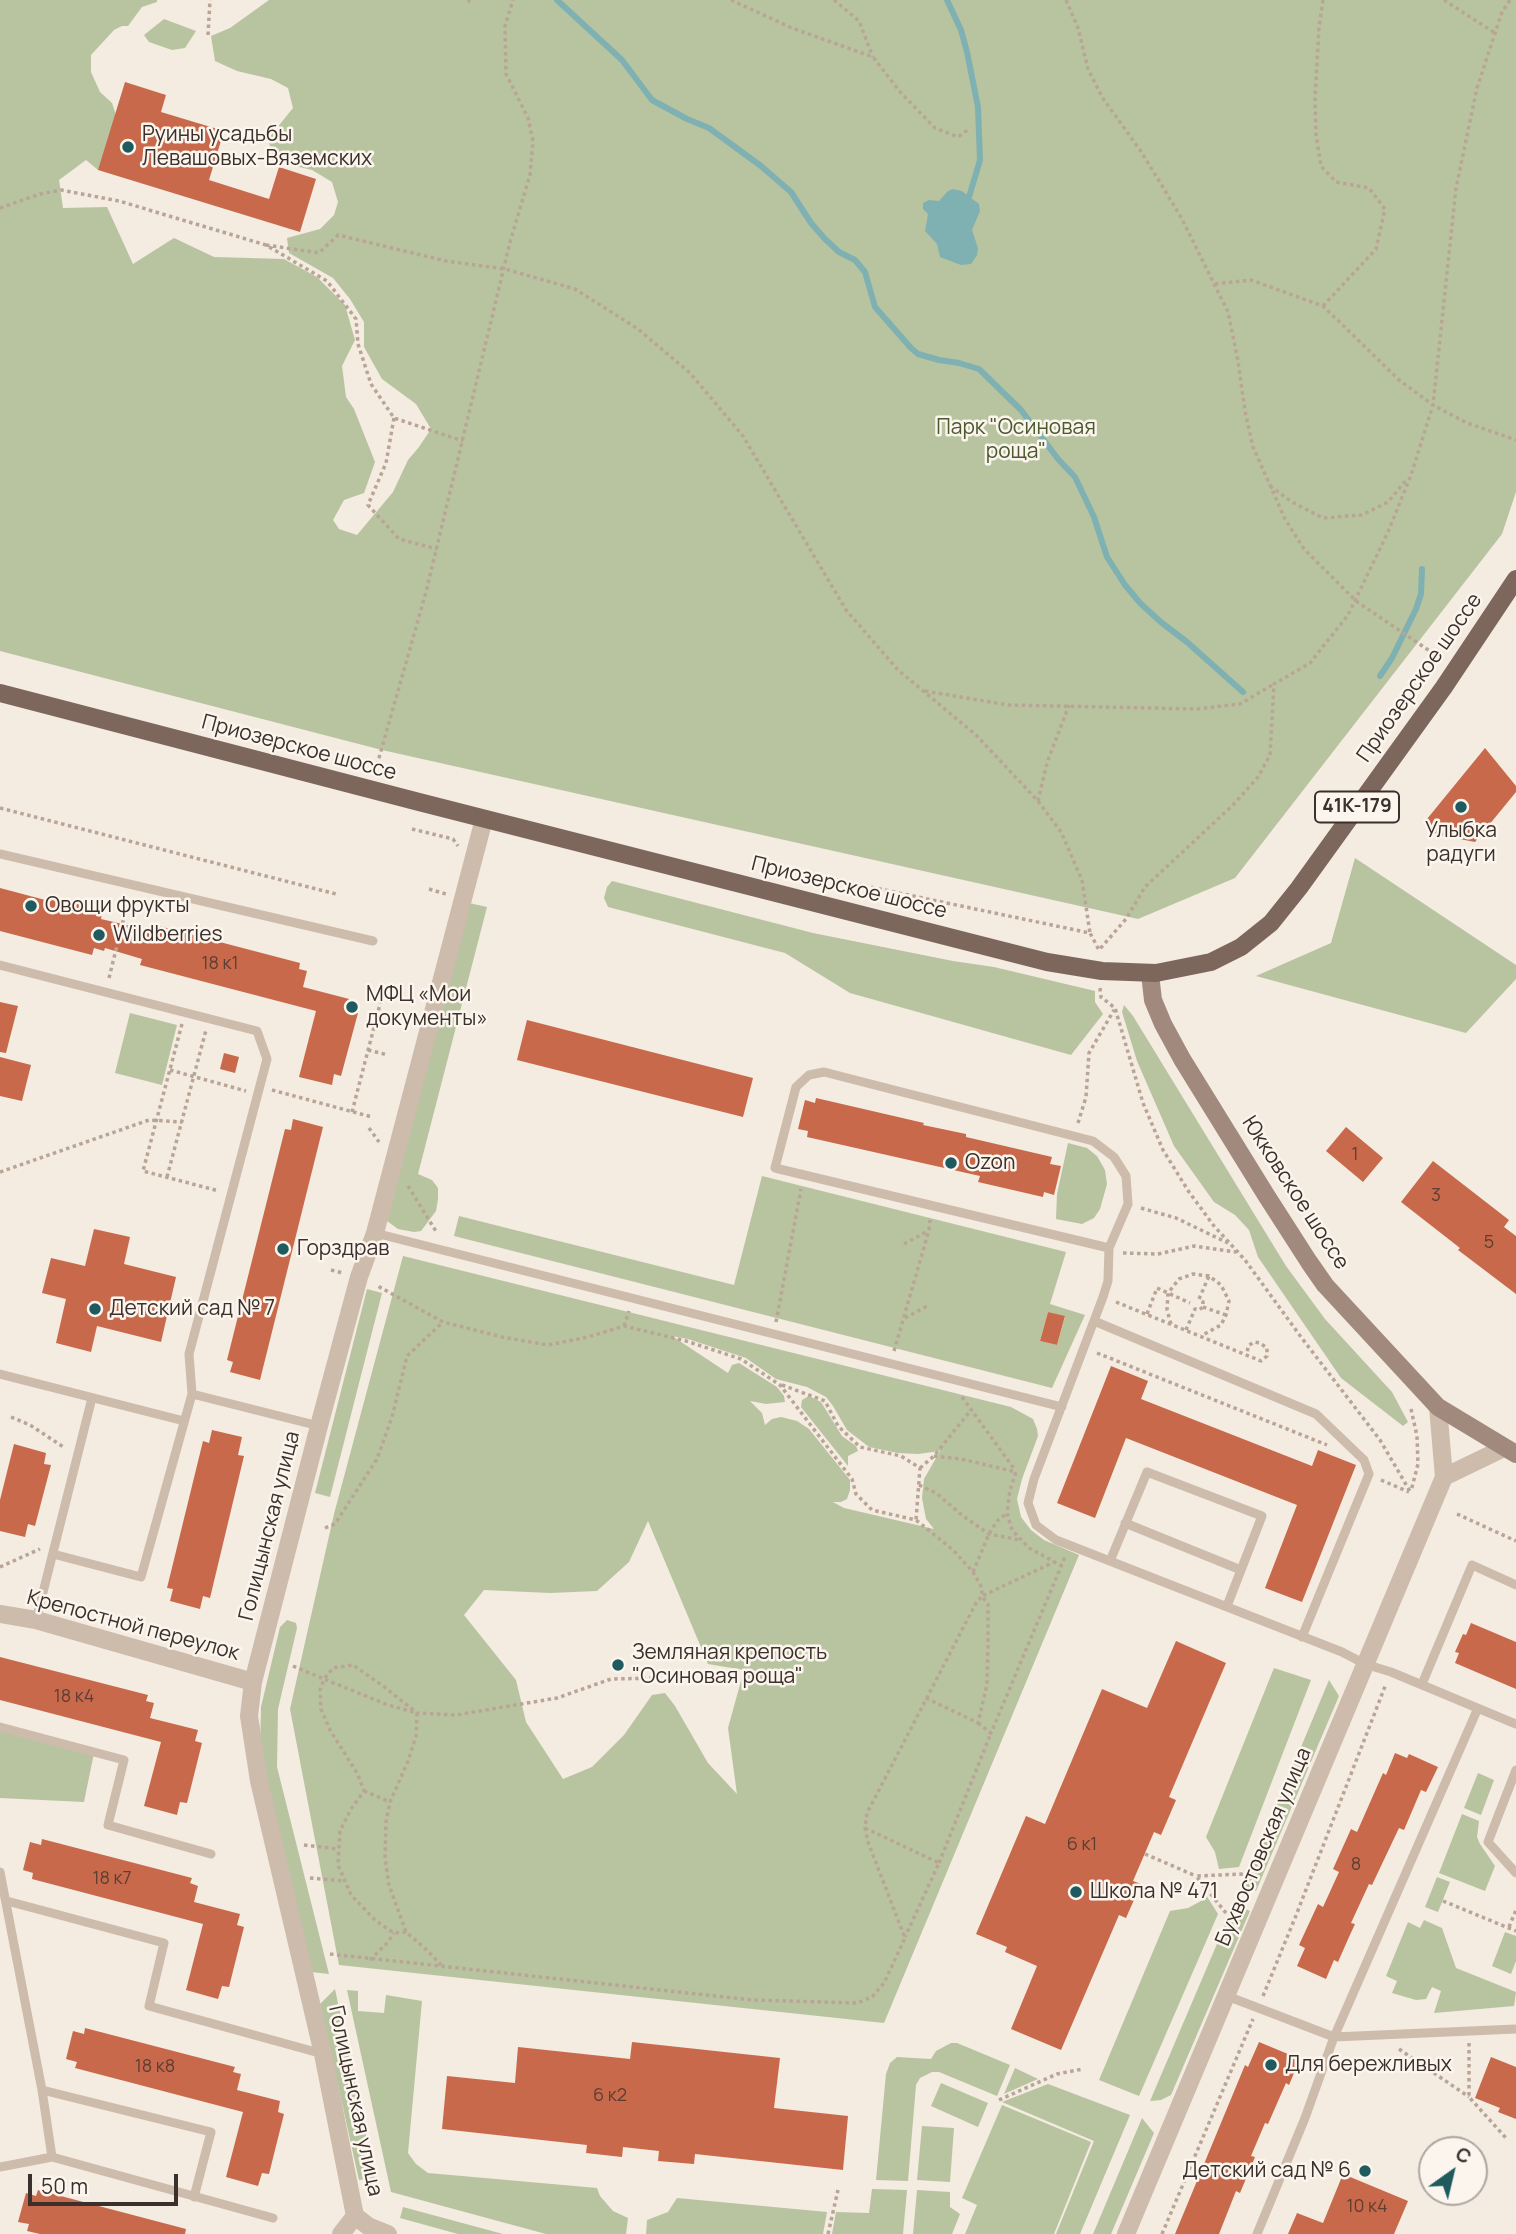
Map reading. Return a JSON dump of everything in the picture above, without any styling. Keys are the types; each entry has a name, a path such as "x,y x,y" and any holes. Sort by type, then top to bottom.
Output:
{"main road":[{"name":"Приозерское шоссе","path":"0,693 1047,962 1102,971 1150,974 1211,962 1241,947 1271,923 1456,669 1516,579"},
{"name":"Юкковское шоссе","path":"1150,974 1153,1000 1163,1024 1325,1284 1438,1407 1510,1451"}],"street":[{"name":"Голицынская улица","path":"388,2234 368,2226 355,2216 323,2054 253,1750 250,1716 253,1682 319,1426 359,1277 374,1233 484,819"},
{"name":"Бухвостовская улица","path":"1126,2234 1444,1477 1438,1407"},
{"path":"1444,1477 1510,1451"},
{"name":"Крепостной переулок","path":"0,1614 36,1620 253,1682"},
{"path":"341,2234 355,2216"}],"lane":[{"path":"0,854 373,941"},
{"path":"0,965 257,1031 267,1059 189,1354 192,1394 142,1577 53,1553"},
{"path":"1110,1248 775,1168 796,1087 808,1075 824,1072 1075,1136 1093,1141 1114,1157 1126,1176 1128,1204 1110,1248 1108,1280 1103,1297 1034,1479 1028,1503 1036,1525 1056,1540 1227,1606 1516,1724"},
{"path":"374,1233 1062,1407"},
{"path":"1094,1321 1316,1414 1364,1460 1369,1474 1302,1637"},
{"path":"0,1374 184,1421"},
{"path":"192,1394 319,1426"},
{"path":"36,1620 92,1398"},
{"path":"1110,1561 1147,1472 1262,1516 1227,1606"},
{"path":"1125,1523 1241,1570"},
{"path":"1422,1684 1472,1565 1516,1585"},
{"path":"1257,2234 1305,2118 1334,2037 1478,1708"},
{"path":"0,1727 124,1760 108,1825 211,1854"},
{"path":"1516,1770 1488,1842 1516,1873"},
{"path":"0,1872 52,2157"},
{"path":"7,1901 163,1943 149,2006 323,2054"},
{"path":"1227,1996 1334,2037 1516,2029"},
{"path":"41,2090 211,2132 194,2197"},
{"path":"0,2167 52,2157 273,2218"}],"path":[{"path":"208,35 211,0"},
{"path":"377,765 437,549 521,201 530,175 533,141 528,118 506,74 505,26 513,0"},
{"path":"731,0 792,28 873,57"},
{"path":"834,0 859,21 873,57 901,93 935,128 958,137 969,129"},
{"path":"1066,0 1078,28 1088,69 1102,97 1161,184 1228,312 1253,447 1285,519 1304,549 1356,601 1456,669"},
{"path":"1323,0 1315,100 1316,135 1321,166 1335,183 1368,188 1385,209 1376,249 1323,306"},
{"path":"1444,0 1495,33"},
{"path":"923,690 1008,705 1197,709 1240,704 1310,663 1356,601 1411,475 1433,405 1456,188 1477,88 1502,12 1510,0"},
{"path":"0,208 40,194 61,190 119,201 266,245 319,253 338,235 446,261 505,269 575,289 638,329 691,373 743,436 846,610 898,670 976,735 1038,801 1060,832 1082,880 1090,933 1100,950 1126,919 1145,887 1233,805 1258,777 1270,755 1275,684"},
{"path":"266,245 327,281 349,309 356,319 358,344 371,384 394,418 463,441"},
{"path":"1215,284 1251,280 1323,306 1399,380 1433,405 1467,422 1516,440"},
{"path":"394,418 386,463 368,505 399,539 437,549"},
{"path":"1270,486 1292,502 1323,518 1362,515 1388,502 1411,475"},
{"path":"1038,801 1047,763 1069,705"},
{"path":"0,808 336,894"},
{"path":"412,829 453,839 458,847"},
{"path":"837,880 1090,933"},
{"path":"106,992 132,885"},
{"path":"429,889 446,894"},
{"path":"352,1112 385,985"},
{"path":"1100,986 1101,997 1115,1008 1143,1103 1163,1150 1213,1226 1233,1245 1300,1338 1380,1440 1411,1493"},
{"path":"1075,1136 1086,1097 1088,1053 1115,1008"},
{"path":"185,1012 143,1171 231,1194"},
{"path":"167,1177 209,1018"},
{"path":"368,1050 388,1055"},
{"path":"170,1070 372,1117"},
{"path":"0,1172 149,1120 182,1122"},
{"path":"776,1323 802,1183"},
{"path":"1128,1204 1176,1218 1233,1245"},
{"path":"894,1353 929,1230 930,1215"},
{"path":"904,1244 929,1230"},
{"path":"1110,1248 1127,1254 1158,1254 1195,1246 1238,1252"},
{"path":"331,1270 359,1277 389,1290 443,1322 502,1337 548,1345 624,1326 686,1341 741,1359 780,1385 825,1401 838,1426 860,1447 901,1456 920,1468"},
{"path":"1171,1324 1167,1310 1168,1293 1180,1279 1192,1274 1209,1276 1221,1285 1228,1301 1226,1315 1221,1325 1200,1336"},
{"path":"1199,1299 1209,1276"},
{"path":"1146,1314 1157,1288 1190,1303 1195,1309"},
{"path":"1103,1297 1261,1362 1267,1356 1267,1348 1254,1342 1248,1346 1247,1356"},
{"path":"1190,1303 1199,1299"},
{"path":"1199,1299 1203,1302 1203,1307"},
{"path":"903,1319 929,1305"},
{"path":"1195,1309 1203,1307 1226,1315"},
{"path":"1186,1330 1195,1309"},
{"path":"325,1528 335,1524 377,1459 392,1417 407,1356 443,1322"},
{"path":"1096,1352 1364,1460"},
{"path":"960,1381 961,1396 1016,1472"},
{"path":"780,1385 852,1479 856,1494 872,1510 916,1520 953,1550 973,1572 988,1604 987,1684 978,1723"},
{"path":"1411,1409 1417,1436 1418,1464 1411,1493"},
{"path":"916,1520 920,1468 934,1456 971,1410"},
{"path":"11,1417 30,1425 69,1452"},
{"path":"934,1456 961,1459 1034,1479"},
{"path":"1369,1474 1411,1493"},
{"path":"919,1485 936,1493 989,1534 1021,1540"},
{"path":"973,1572 989,1534 997,1521 1007,1513"},
{"path":"1457,1514 1516,1541"},
{"path":"330,1954 752,2000 857,2003 872,1997 884,1983 939,1863 1069,1545"},
{"path":"0,1567 43,1547"},
{"path":"905,1938 868,1842 865,1828 867,1813 976,1602 982,1596 1054,1562"},
{"path":"390,1801 364,1791 357,1773 330,1730 321,1709 320,1690 324,1679 333,1668 353,1665 416,1713"},
{"path":"293,1666 416,1713 456,1715 557,1698 611,1679 659,1678"},
{"path":"1162,2234 1295,1918 1391,1672"},
{"path":"926,1698 978,1723 991,1733"},
{"path":"416,1713 416,1736 390,1801 384,1858 389,1885 406,1932 442,1966"},
{"path":"364,1791 340,1831 338,1865 351,1895 376,1920 394,1933 406,1932"},
{"path":"865,1828 939,1863"},
{"path":"304,1845 338,1849"},
{"path":"1145,1854 1196,1876 1243,1874"},
{"path":"1196,1876 1226,1913"},
{"path":"310,1878 345,1881"},
{"path":"1443,1901 1516,1931"},
{"path":"1509,1928 1516,1910"},
{"path":"370,1960 394,1933"},
{"path":"1469,2041 1469,2096"},
{"path":"1396,2047 1469,2096 1506,2138"},
{"path":"999,2100 1057,2074 1083,2069"},
{"path":"828,2234 838,2190"}],"green space":[{"name":"Парк \"Осиновая роща\"","path":"0,0 157,0 142,7 128,26 114,30 91,55 91,72 100,92 112,103 119,124 113,143 98,170 86,160 59,180 63,208 107,207 133,264 174,238 214,257 284,259 317,277 345,305 355,340 342,366 346,397 354,409 375,462 364,493 344,500 333,520 339,529 357,535 393,492 408,460 431,429 416,404 382,379 364,347 364,322 350,299 333,278 289,253 287,238 320,229 334,215 338,202 332,182 312,170 287,164 273,157 268,139 293,108 288,88 271,79 237,71 215,61 211,36 230,28 269,0 1516,0 1516,492 1502,534 1235,878 1138,919 382,750 0,651"},
{"path":"164,19 196,31 185,48 172,50 149,42 144,35"},
{"path":"1355,858 1516,965 1516,979 1466,1033 1256,976 1331,943"},
{"path":"612,881 813,933 994,967 1095,991 1095,1002 1103,1014 1071,1055 850,993 785,953 608,907 604,898"},
{"path":"469,903 487,907 418,1174 432,1180 438,1188 436,1211 421,1231 398,1229 387,1221"},
{"path":"1124,1005 1286,1266 1325,1319 1392,1392 1408,1422 1403,1426 1341,1378 1258,1257 1249,1230 1235,1215 1214,1202 1174,1146 1137,1061 1122,1012"},
{"path":"130,1013 177,1025 162,1085 115,1073"},
{"path":"1068,1143 1087,1148 1097,1156 1105,1170 1107,1184 1100,1209 1094,1218 1082,1224 1056,1219 1057,1194"},
{"path":"762,1176 1066,1252 1050,1304 1085,1315 1052,1388 454,1236 459,1216 734,1285","holes":["1048,1312 1065,1317 1057,1345 1040,1341"]},
{"path":"403,1256 1011,1407 1033,1419 1038,1436 1017,1499 1021,1517 1031,1530 1044,1540 1079,1555 884,2023 339,1965 290,1709 334,1514","holes":["672,1336 746,1358 776,1379 807,1387 826,1397 847,1430 869,1447 898,1453 940,1451 924,1479 922,1498 926,1519 934,1529 844,1508 833,1502 847,1499 850,1480 809,1429 797,1421 781,1417 772,1419 765,1425 762,1413 750,1401 766,1404 785,1402 777,1387 739,1363 732,1365 728,1373","648,1521 708,1664 744,1670 728,1728 737,1794 708,1763 665,1693 652,1695 624,1735 592,1767 563,1779 526,1722 516,1680 464,1615 484,1590 550,1593 597,1591 629,1562"]},
{"path":"367,1289 382,1293 330,1497 315,1493"},
{"path":"809,1396 821,1402 842,1436 856,1446 858,1451 848,1456 848,1466 801,1407 802,1400"},
{"path":"287,1620 296,1623 297,1628 278,1709 277,1767 329,1974 311,1972 260,1750 261,1707 280,1627"},
{"path":"1274,1668 1311,1680 1239,1867 1219,1869 1215,1852 1206,1837"},
{"path":"1329,1680 1339,1696 1256,1891 1243,1886"},
{"path":"0,1727 94,1753 84,1802 0,1798"},
{"path":"1478,1773 1494,1780 1481,1815 1464,1808"},
{"path":"1462,1814 1479,1821 1477,1837 1495,1866 1485,1891 1439,1873"},
{"path":"1437,1877 1450,1882 1438,1912 1425,1907"},
{"path":"1206,1895 1218,1914 1139,2096 1099,2080 1170,1911 1188,1908"},
{"path":"1234,1904 1250,1911 1171,2095 1150,2101"},
{"path":"1424,1920 1442,1928 1456,1968 1516,1992 1514,2006 1434,2013 1441,1991 1432,1987 1426,1999 1416,2000 1392,1993 1397,1981 1386,1976 1408,1922 1420,1928"},
{"path":"1505,1932 1516,1936 1516,1961 1511,1974 1492,1966"},
{"path":"335,1989 375,2178 359,2180 320,2004"},
{"path":"347,1990 358,1991 358,2011 384,2013 386,1995 422,2001 408,2153 416,2164 428,2173 597,2188 600,2196 613,2211 628,2218 626,2234 546,2234 391,2192"},
{"path":"951,2043 1010,2065 997,2096 939,2072 932,2072 920,2078 916,2085 908,2181 876,2180 886,2074 890,2063 897,2057 931,2059 936,2051"},
{"path":"1015,2068 1038,2079 1004,2094"},
{"path":"941,2083 988,2103 978,2127 931,2106"},
{"path":"1048,2084 1130,2115 1080,2234 1056,2234 1094,2141 1002,2102"},
{"path":"1002,2105 1091,2142 1054,2234 965,2234 977,2205 962,2198"},
{"path":"1142,2118 1154,2133 1111,2234 1093,2234"},
{"path":"922,2126 954,2128 950,2182 917,2180"},
{"path":"872,2189 907,2190 903,2234 832,2234 836,2212 869,2213"},
{"path":"917,2190 950,2192 950,2207 960,2214 952,2234 913,2234"},
{"path":"677,2198 827,2212 823,2234 646,2234 647,2220 668,2212"},
{"path":"403,2207 503,2234 458,2234 400,2218"}],"water":[{"path":"953,189 962,191 979,204 980,211 972,230 978,248 971,264 961,265 940,257 937,244 925,231 928,214 923,209 923,203 929,200 939,201"}],"building":[{"name":"Руины усадьбы Левашовых-Вяземских","path":"125,82 166,95 161,112 224,131 209,180 269,199 279,167 316,179 300,232 98,170"},
{"path":"1485,748 1516,786 1516,792 1475,842 1434,834 1427,819"},
{"path":"0,888 49,901 50,896 93,907 91,911 102,914 101,919 149,931 151,924 300,963 299,969 307,971 303,987 353,1000 351,1011 358,1013 341,1076 334,1074 332,1085 299,1077 316,1011 140,965 142,959 105,948 104,951 94,948 92,955 0,931"},
{"path":"0,1002 18,1006 6,1053 0,1052"},
{"path":"527,1020 753,1078 743,1117 517,1060"},
{"path":"224,1053 239,1057 235,1073 220,1069"},
{"path":"0,1057 31,1065 22,1101 0,1096"},
{"path":"816,1098 1052,1157 1050,1164 1061,1166 1054,1195 1044,1192 1043,1197 978,1182 980,1176 807,1137 808,1131 798,1129 805,1100 815,1103"},
{"path":"293,1119 323,1127 260,1380 230,1372 233,1362 227,1360 285,1129 291,1130"},
{"path":"1346,1127 1383,1158 1363,1182 1326,1151"},
{"path":"1433,1161 1509,1220 1504,1227 1516,1236 1516,1294 1401,1202"},
{"path":"94,1229 130,1237 124,1264 176,1277 161,1342 97,1326 91,1352 56,1343 66,1299 42,1293 51,1258 85,1266"},
{"path":"1048,1312 1065,1316 1057,1345 1040,1341"},
{"path":"1111,1366 1148,1381 1141,1399 1312,1466 1318,1450 1356,1465 1302,1602 1265,1588 1297,1505 1126,1438 1095,1518 1057,1503"},
{"path":"212,1430 242,1437 238,1455 244,1456 210,1598 203,1596 200,1609 170,1601 173,1589 167,1588 203,1441 209,1443"},
{"path":"14,1444 46,1453 44,1464 51,1465 35,1526 28,1524 25,1537 0,1531 0,1500"},
{"path":"1471,1623 1516,1642 1516,1689 1455,1663 1459,1653 1455,1652"},
{"path":"1176,1641 1226,1663 1169,1797 1176,1800 1161,1835 1154,1832 1133,1881 1141,1884 1126,1918 1119,1915 1061,2050 1011,2029 1037,1966 1005,1952 1007,1947 976,1934 1026,1816 1045,1824 1102,1689 1147,1708"},
{"path":"0,1657 148,1695 146,1701 154,1703 150,1718 198,1730 195,1741 202,1743 187,1803 180,1802 177,1815 144,1806 161,1742 0,1700"},
{"path":"1395,1753 1407,1758 1409,1754 1438,1767 1426,1792 1421,1790 1404,1830 1399,1828 1372,1885 1369,1884 1351,1923 1355,1924 1338,1962 1334,1960 1326,1979 1297,1966 1305,1948 1299,1945 1318,1904 1323,1907 1339,1872 1333,1869 1351,1829 1357,1832 1383,1773 1386,1775"},
{"path":"42,1839 192,1878 190,1883 198,1886 194,1902 240,1914 237,1925 244,1927 229,1987 222,1986 218,1999 186,1990 203,1924 32,1879 33,1873 23,1870 30,1842 41,1845"},
{"path":"85,2028 235,2067 233,2072 241,2074 237,2090 280,2101 278,2112 284,2114 269,2174 262,2173 258,2186 226,2177 243,2112 75,2068 77,2062 66,2059 73,2031 84,2034"},
{"path":"632,2042 780,2058 774,2108 848,2116 843,2170 695,2154 694,2164 658,2161 659,2151 623,2147 622,2157 586,2153 587,2145 442,2129 447,2076 515,2083 518,2047 630,2059"},
{"path":"1259,2042 1300,2059 1289,2085 1286,2083 1268,2124 1265,2123 1251,2156 1255,2157 1240,2193 1236,2191 1219,2234 1175,2234 1245,2065 1248,2067"},
{"path":"1491,2057 1516,2067 1516,2119 1498,2112 1500,2108 1475,2098"},
{"path":"1343,2174 1408,2201 1394,2234 1288,2234 1297,2213 1323,2223"},
{"path":"38,2190 186,2229 185,2234 40,2234 27,2231 29,2224 18,2222 26,2193 36,2196"}],"waterway":[{"path":"557,0 622,60 652,100 709,128 791,192 825,239 839,252 855,260 865,272 875,307 911,348 918,354 979,369 1021,410 1075,477 1094,517 1107,557 1125,585 1141,604 1243,692"},
{"path":"947,0 961,30 978,107 980,160 969,197"},
{"path":"1380,676 1416,609 1421,594 1422,569"}],"place":[{"name":"Руины усадьбы Левашовых-Вяземских","path":"128,147"},
{"name":"Улыбка радуги","path":"1461,807"},
{"name":"Овощи фрукты","path":"31,906"},
{"name":"Wildberries","path":"99,935"},
{"name":"МФЦ «Мои документы»","path":"352,1007"},
{"name":"Ozon","path":"951,1163"},
{"name":"Горздрав","path":"283,1249"},
{"name":"Детский сад № 7","path":"95,1309"},
{"name":"Земляная крепость \"Осиновая роща\"","path":"618,1665"},
{"name":"Школа № 471","path":"1076,1892"},
{"name":"Для бережливых","path":"1271,2065"},
{"name":"Детский сад № 6","path":"1365,2171"}]}
